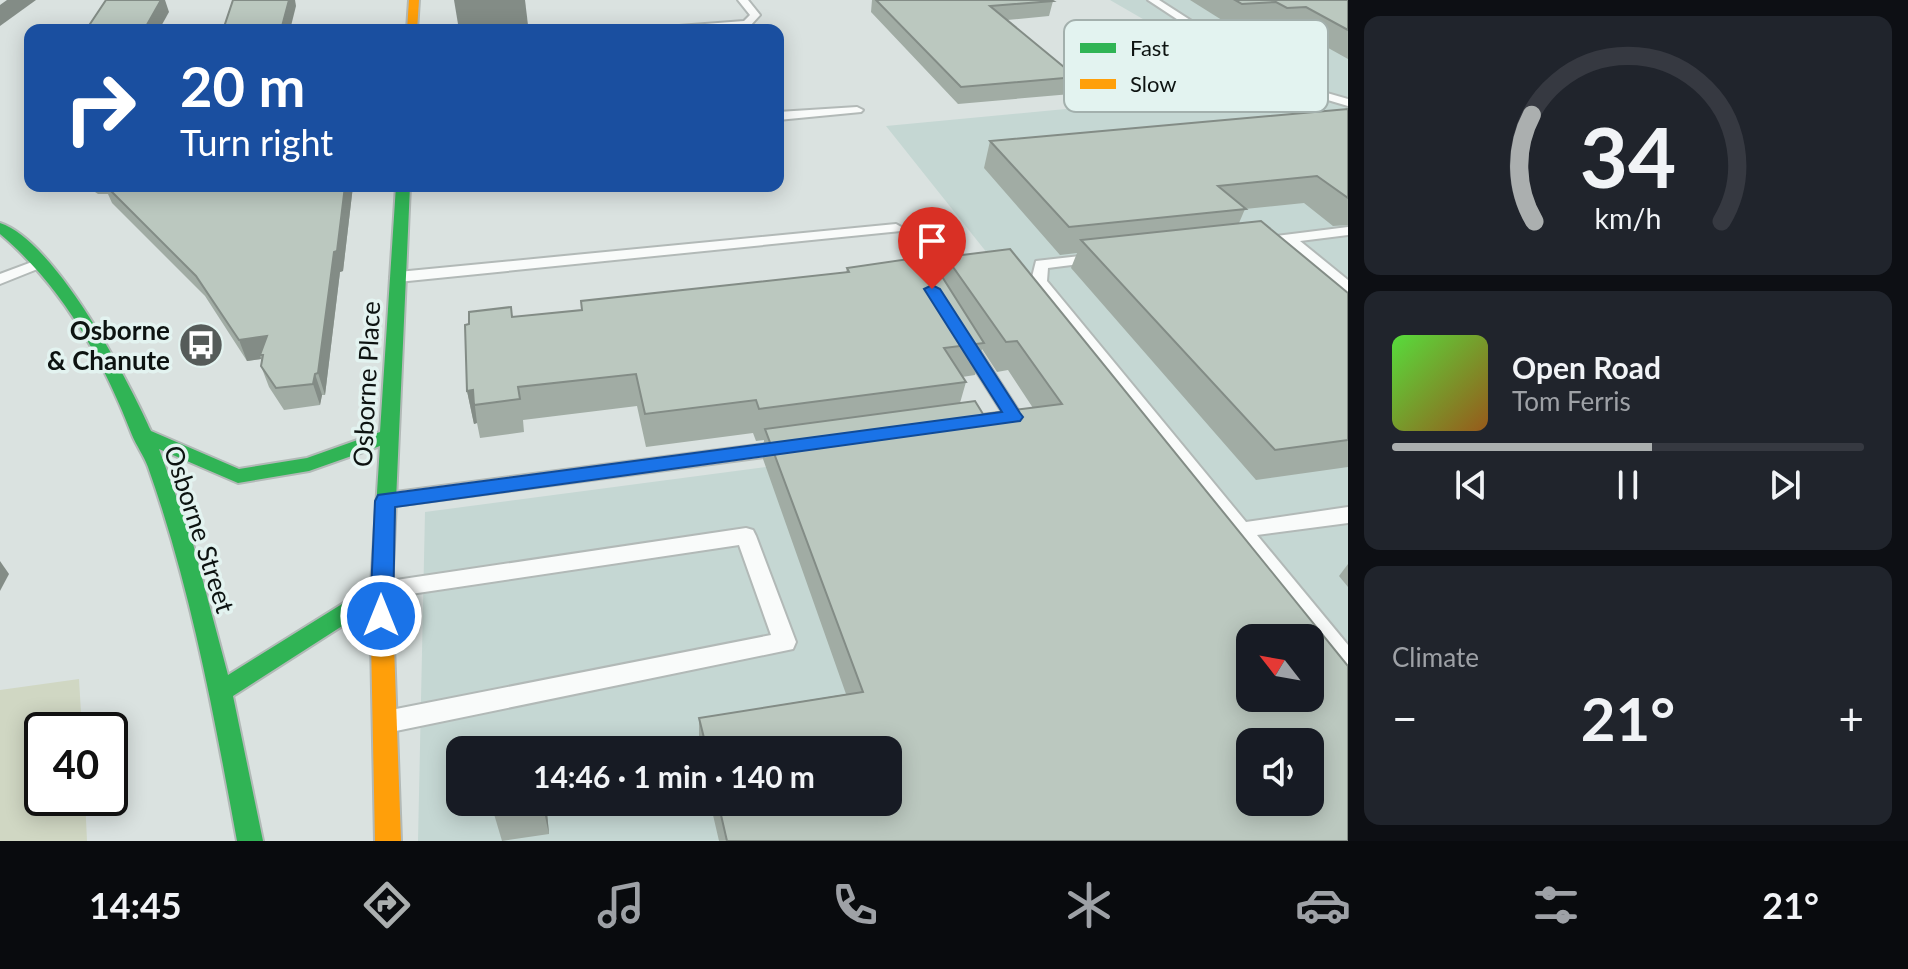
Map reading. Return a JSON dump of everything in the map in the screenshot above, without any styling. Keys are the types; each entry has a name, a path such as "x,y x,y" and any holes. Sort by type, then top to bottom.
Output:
{"street":[{"path":"412,24 414,0"},
{"name":"Osborne Place","path":"388,841 381,590 403,192"},
{"name":"Osborne Street","path":"0,227 48,271 108,361 164,484 222,691 250,841"},
{"path":"141,434 238,476 309,464 389,436"},
{"path":"222,691 381,590"}],"lane":[{"path":"743,0 755,15 747,24"},
{"path":"1153,0 1184,20"},
{"path":"1328,97 1348,103"},
{"path":"784,116 857,110"},
{"path":"398,277 896,228"},
{"path":"1242,244 1348,231"},
{"path":"1288,239 1348,288"},
{"path":"1118,256 1041,264 1039,281 1348,662"},
{"path":"0,279 40,263"},
{"path":"957,328 1014,417 983,421"},
{"path":"385,501 810,445"},
{"path":"1241,530 1348,515"},
{"path":"381,590 746,536 785,642 384,722"}],"shaded area":[{"path":"1110,0 1348,0 1348,841 418,841 425,512 1120,420 886,126 1064,109 1064,112 1328,112 1328,20 1145,20"}],"green space":[{"path":"79,679 81,712 24,712 24,816 86,816 87,841 0,841 0,690"}],"building":[{"path":"106,0 161,0 147,24 90,24"},
{"path":"233,0 289,0 283,24 225,24"},
{"path":"876,0 1053,1 990,6 1064,67 1064,78 961,87"},
{"path":"1235,0 1348,0 1348,30 1306,7 1287,8 1276,2 1242,4"},
{"path":"1348,109 1348,198 1317,176 1218,186 1246,209 1069,227 990,141 1328,112"},
{"path":"112,192 344,192 318,373 313,384 276,388 261,366 263,355 260,355 267,336 239,340 196,276"},
{"path":"1261,221 1348,293 1348,440 1275,450 1081,240"},
{"path":"1010,249 1314,624 1236,624 1236,712 1324,712 1324,636 1348,666 1348,841 727,841 721,816 902,816 902,736 704,736 699,718 863,692 765,429 975,401 983,414 1062,404 1017,341 1006,342 946,257"},
{"path":"929,256 984,343 944,348 966,382 759,409 756,400 645,414 636,374 518,387 520,399 474,405 473,390 467,391 465,325 469,324 469,312 511,307 512,317 582,310 581,301 849,272 847,268"}],"traffic: fast":[{"path":"222,691 381,590 403,192"},
{"path":"0,227 40,262 89,327 126,393 156,465 182,540 203,617 250,841"},
{"path":"141,434 238,476 309,464 389,436"}],"traffic: slow":[{"path":"412,24 414,0"},
{"path":"381,590 388,841"}],"place":[{"name":"Osborne & Chanute","path":"201,345"}],"route":[{"path":"381,616 385,501 1014,417 932,289"}]}
